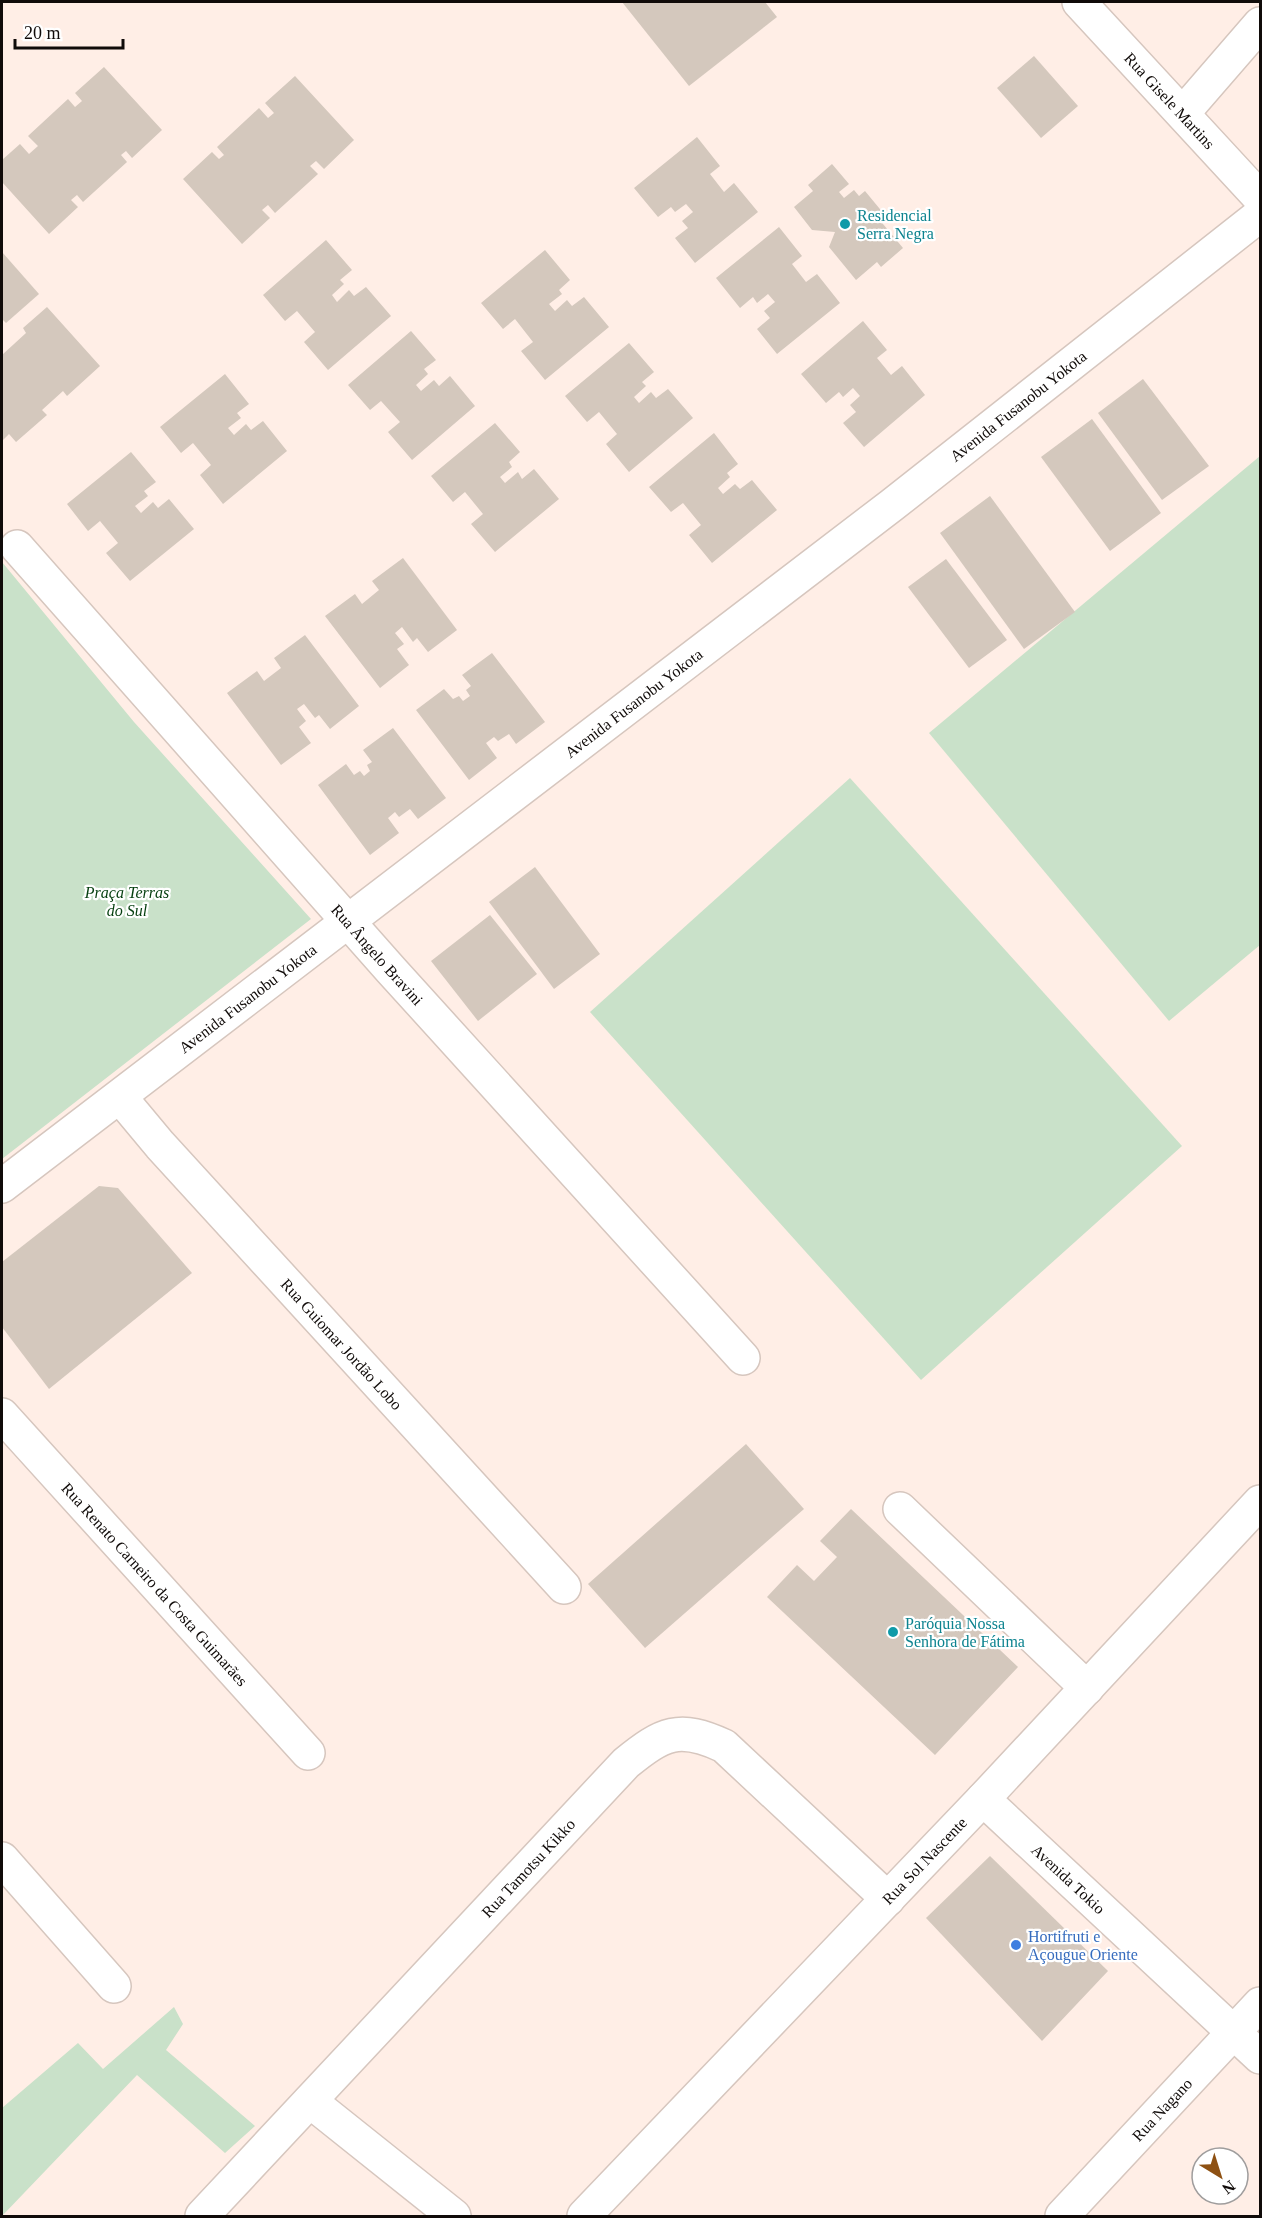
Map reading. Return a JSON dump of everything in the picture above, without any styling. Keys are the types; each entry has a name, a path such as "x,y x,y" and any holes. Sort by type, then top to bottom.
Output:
{"street":[{"name":"Rua Gisele Martins","path":"1079,2 1260,198"},
{"path":"1183,113 1260,24"},
{"name":"Avenida Fusanobu Yokota","path":"2,1186 892,505 1260,215"},
{"name":"Rua Ângelo Bravini","path":"17,547 347,921 743,1358"},
{"name":"Rua Guiomar Jordão Lobo","path":"120,1097 160,1145 564,1587"},
{"name":"Rua Renato Carneiro da Costa Guimarães","path":"2,1415 308,1753"},
{"name":"Rua Sol Nascente","path":"584,2217 888,1899 1260,1502"},
{"path":"900,1509 1087,1688"},
{"name":"Rua Tamotsu Kikko","path":"202,2217 626,1763 648,1745 673,1734 699,1734 724,1746 888,1899"},
{"name":"Avenida Tokio","path":"983,1798 1260,2057"},
{"path":"2,1859 114,1986"},
{"name":"Rua Nagano","path":"1062,2217 1260,2004"},
{"path":"310,2101 454,2217"}],"green space":[{"path":"1260,456 1260,945 1169,1021 929,733"},
{"name":"Praça Terras do Sul","path":"2,562 134,722 311,919 2,1159"},
{"path":"850,778 1182,1146 921,1380 590,1012"},
{"path":"174,2007 183,2024 166,2050 255,2126 225,2153 137,2075 2,2216 2,2108 78,2043 103,2069"}],"building":[{"path":"622,2 765,2 777,17 689,86"},
{"path":"1034,56 1078,106 1041,138 997,88"},
{"path":"104,67 162,130 132,158 126,151 121,155 127,162 83,202 77,195 71,200 78,207 49,234 2,182 2,160 20,144 29,154 38,146 28,136 68,99 75,107 82,101 75,93"},
{"path":"295,76 354,140 324,169 316,161 310,166 318,174 275,213 268,205 262,210 270,218 242,244 183,179 212,152 219,159 224,155 217,147 259,108 268,118 274,113 265,103"},
{"path":"697,137 720,166 710,174 724,192 734,183 758,212 695,263 675,238 688,228 682,221 693,212 686,204 675,212 671,207 658,217 634,188"},
{"name":"Residencial Serra Negra","path":"832,164 849,184 839,192 844,198 854,190 859,196 865,191 884,214 878,218 903,248 881,267 877,262 856,280 829,247 835,232 812,230 794,207 813,191 808,185"},
{"path":"779,227 802,256 792,264 806,282 817,274 840,303 777,354 757,329 770,318 764,311 775,302 768,294 757,303 753,297 740,308 716,278"},
{"path":"326,240 352,270 340,280 344,284 332,295 337,302 349,290 354,296 366,287 391,316 328,370 304,342 315,332 297,311 285,321 263,295"},
{"path":"545,250 570,280 559,290 562,294 549,304 555,311 567,300 572,306 584,297 609,327 545,380 521,351 533,342 515,319 503,329 481,303"},
{"path":"2,252 39,294 6,323 2,319"},
{"path":"47,307 100,366 67,396 63,391 42,410 47,415 16,442 9,434 2,441 2,355 26,333 23,328"},
{"path":"863,321 887,350 877,358 891,375 902,366 925,395 864,447 843,423 856,412 850,405 860,396 853,388 843,397 839,392 826,403 801,374"},
{"path":"411,331 436,360 424,369 428,374 416,385 421,391 434,380 439,386 450,376 475,406 412,460 388,432 400,422 381,401 370,410 348,385"},
{"path":"629,343 654,372 642,382 646,386 634,397 639,403 651,392 656,398 668,389 693,418 629,472 606,444 617,434 599,412 587,422 565,396"},
{"path":"225,374 249,404 237,413 241,418 228,428 234,435 246,424 251,430 263,421 287,451 223,504 200,475 211,465 193,443 181,453 160,427"},
{"path":"1143,379 1209,466 1162,500 1098,413"},
{"path":"1092,419 1161,513 1110,551 1041,457"},
{"path":"495,423 520,452 509,462 512,467 500,477 505,483 518,472 522,479 534,469 559,499 495,552 471,524 483,514 465,492 453,502 431,476"},
{"path":"714,433 738,464 727,473 730,477 718,488 723,494 735,484 740,489 752,480 777,510 712,563 689,535 701,525 683,503 671,512 649,487"},
{"path":"131,452 156,482 144,491 148,496 135,506 141,513 153,502 158,508 169,499 194,529 130,581 106,553 118,543 100,521 88,531 67,504"},
{"path":"990,496 1075,612 1024,649 940,533"},
{"path":"403,558 457,630 428,652 417,638 413,642 402,627 395,633 404,644 397,649 409,665 380,688 325,616 355,594 362,604 379,590 372,581"},
{"path":"946,559 1007,640 969,668 908,587"},
{"path":"305,635 359,706 330,729 319,715 315,718 304,704 297,709 306,721 299,727 311,743 281,765 227,693 257,671 264,681 281,668 274,658"},
{"path":"492,653 545,722 516,744 509,734 498,741 494,737 486,743 497,758 469,780 416,710 444,689 453,699 459,696 463,701 470,696 466,690 471,686 462,675"},
{"path":"393,728 446,798 418,819 410,809 399,817 395,812 388,818 399,833 370,855 318,785 346,764 354,775 360,771 364,776 370,771 367,765 372,762 363,750"},
{"path":"535,867 600,954 554,989 489,902"},
{"path":"490,915 537,974 478,1021 431,961"},
{"path":"99,1186 118,1188 192,1273 49,1389 2,1327 2,1262"},
{"path":"746,1444 804,1509 645,1648 588,1584"},
{"name":"Paróquia Nossa Senhora de Fátima","path":"851,1509 1018,1667 935,1755 767,1597 797,1565 814,1581 837,1557 820,1541"},
{"name":"Hortifruti e Açougue Oriente","path":"990,1856 1108,1971 1042,2041 926,1918"}],"place":[{"name":"Residencial Serra Negra","path":"845,224"},
{"name":"Paróquia Nossa Senhora de Fátima","path":"893,1632"},
{"name":"Hortifruti e Açougue Oriente","path":"1016,1945"}]}
